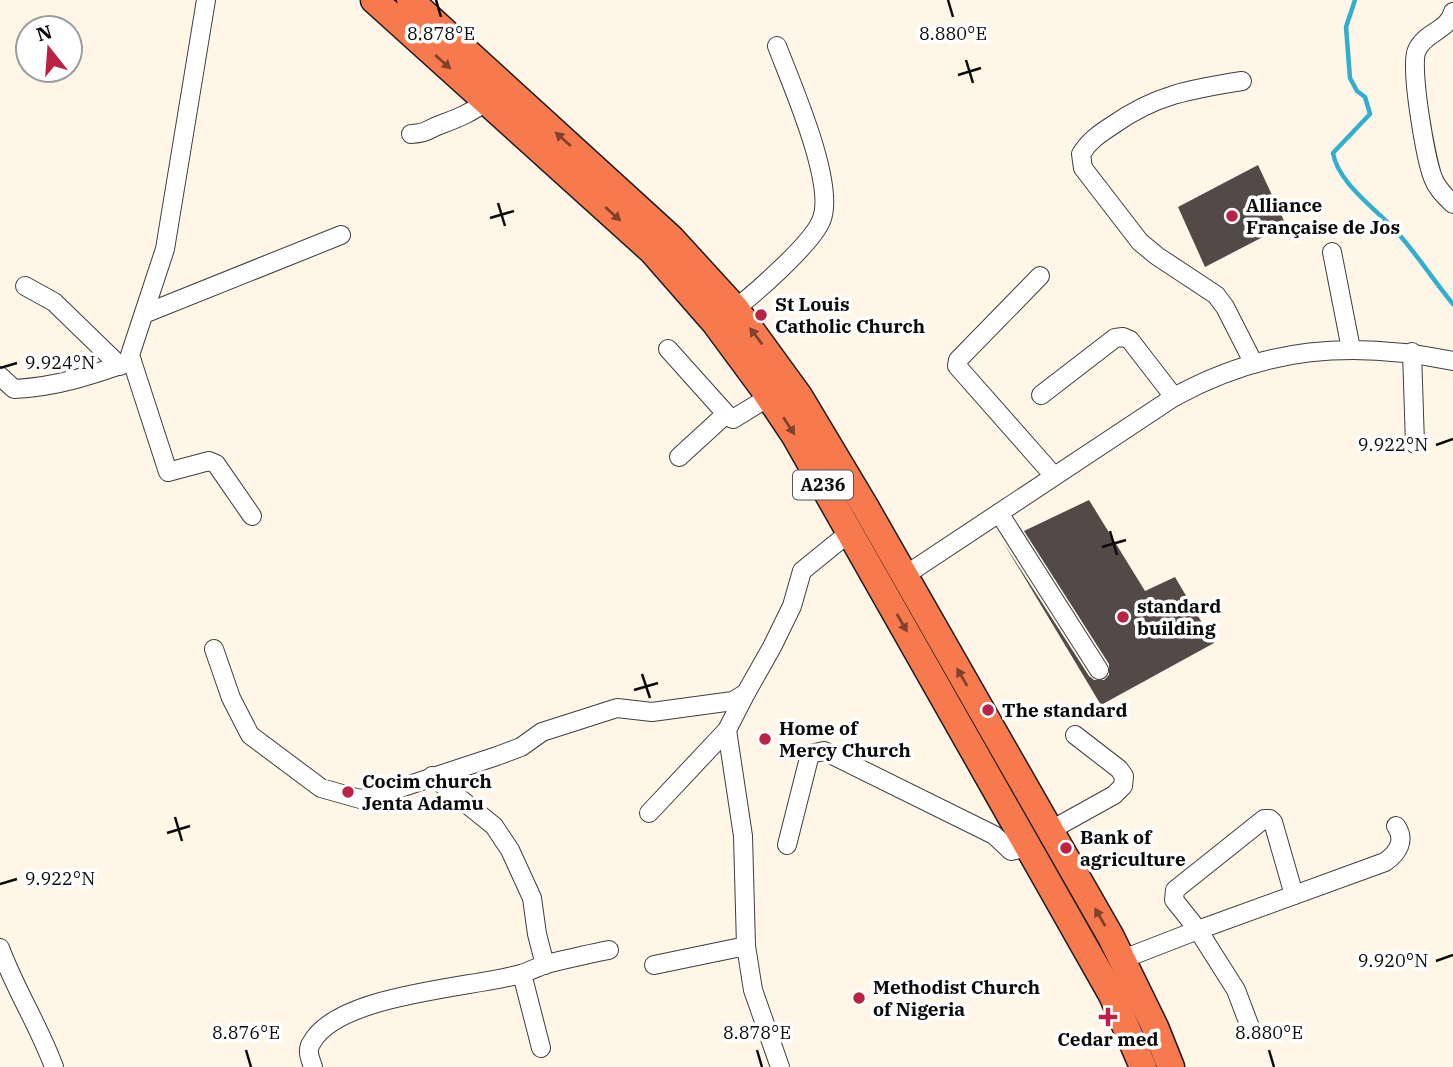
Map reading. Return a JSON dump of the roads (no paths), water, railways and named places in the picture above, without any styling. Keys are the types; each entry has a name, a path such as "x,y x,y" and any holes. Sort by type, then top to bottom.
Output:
{"highway":[{"name":"A236","path":"374,0 725,316 799,396 866,508 1123,959 1124,990 1143,1067"},
{"name":"A236","path":"410,0 633,202 704,272 769,397 795,436 1029,845 1171,1067"},
{"path":"1029,845 1051,830"}],"street":[{"path":"0,376 14,389 35,388 73,382 126,363 165,249 206,0"},
{"path":"1453,12 1449,23 1427,37 1418,47 1413,66 1432,176 1442,194 1453,204"},
{"path":"725,316 812,238 823,218 821,169 777,46"},
{"path":"1241,80 1188,89 1144,105 1088,141 1081,154 1083,167 1140,242 1216,296 1225,306 1253,362"},
{"path":"411,134 426,134 438,125 465,117 487,101"},
{"path":"144,314 341,235"},
{"path":"1332,252 1351,349"},
{"path":"1040,276 958,360 957,366 1054,476"},
{"path":"25,286 54,302 126,363 168,472 209,461 216,464 252,516"},
{"path":"1041,395 1115,338 1123,337 1130,340 1174,397"},
{"path":"668,349 733,419 769,397"},
{"path":"904,576 1174,397 1204,380 1253,362 1299,353 1351,349 1412,352 1453,361"},
{"path":"1412,352 1415,444"},
{"path":"679,457 726,414"},
{"path":"999,513 1098,670"},
{"path":"649,813 727,730 792,606 802,571 850,532"},
{"path":"214,649 231,698 250,735 321,788 360,799 521,747 542,732 617,708 652,712 733,701 746,693"},
{"path":"727,730 743,836 746,946 753,990 780,1067"},
{"path":"1051,830 1114,795 1123,786 1124,776 1119,769 1075,735"},
{"path":"787,845 810,754 824,751 994,835 1011,851 1029,845"},
{"path":"432,776 494,826 510,850 532,898 545,965"},
{"path":"1250,1027 1236,990 1198,930 1174,900 1173,893 1264,819 1270,819 1294,895"},
{"path":"1123,959 1385,862 1395,853 1400,843 1400,832 1396,826"},
{"path":"654,965 746,946"},
{"path":"0,948 11,979 46,1045 54,1067"},
{"path":"313,1067 308,1053 311,1042 329,1023 349,1014 382,1002 522,974 545,965 609,950"},
{"path":"522,974 541,1048"}],"waterway":[{"path":"1355,0 1346,27 1350,78 1357,91 1365,97 1370,114 1333,153 1336,164 1350,185 1403,240 1453,304"}],"place":[{"name":"Alliance Française de Jos","path":"1232,216"},
{"name":"St Louis Catholic Church","path":"761,315"},
{"name":"standard building","path":"1123,617"},
{"name":"The standard","path":"988,710"},
{"name":"Home of Mercy Church","path":"765,739"},
{"name":"Cocim church Jenta Adamu","path":"348,792"},
{"name":"Bank of agriculture","path":"1066,848"},
{"name":"Methodist Church of Nigeria","path":"859,998"},
{"name":"Cedar med","path":"1108,1017"}]}
